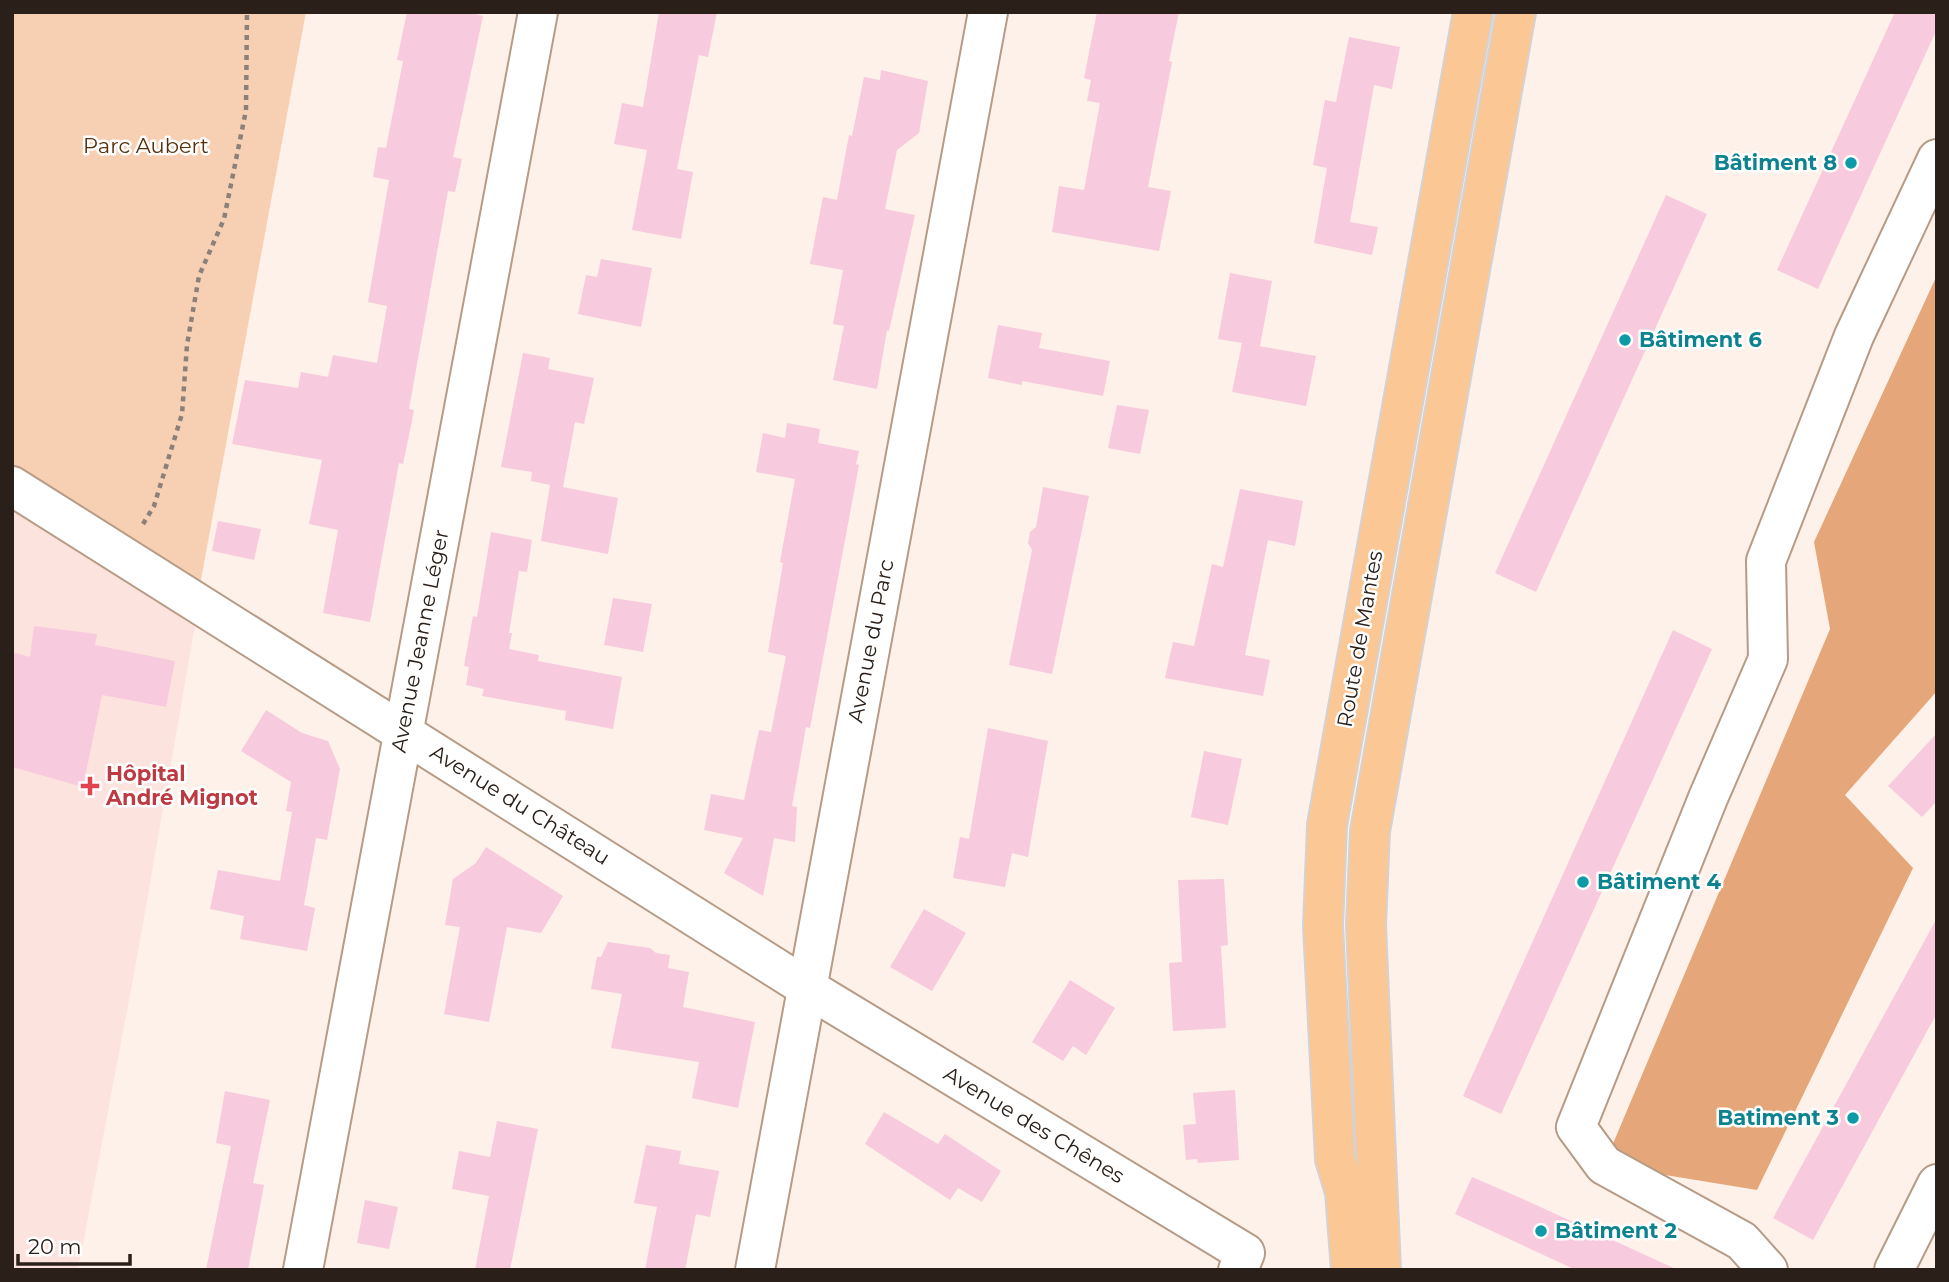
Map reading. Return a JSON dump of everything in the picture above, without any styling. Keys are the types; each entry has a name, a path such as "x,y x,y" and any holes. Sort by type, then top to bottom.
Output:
{"main road":[{"name":"Route de Mantes","path":"1351,1270 1345,1192 1335,1159 1323,926 1327,825 1474,12"},
{"name":"Route de Mantes","path":"1381,1270 1366,925 1370,831 1517,12"},
{"path":"1331,1270 1328,1193 1335,1159"}],"street":[{"name":"Avenue Jeanne Léger","path":"303,1270 538,12"},
{"name":"Avenue du Parc","path":"755,1270 988,12"},
{"path":"1768,1270 1742,1241 1604,1165 1576,1127 1708,799 1768,659 1766,561 1854,335 1937,159"},
{"name":"Avenue du Château","path":"12,486 806,987"},
{"name":"Avenue des Chênes","path":"806,987 1245,1253 1238,1270"},
{"path":"1894,1270 1937,1184"}],"path":[{"path":"124,557 154,506 182,414 187,345 200,275 224,219 246,110 247,12"}],"shaded area":[{"path":"1937,275 1937,691 1845,795 1913,868 1757,1190 1604,1165 1830,629 1814,542"},
{"name":"Hôpital André Mignot","path":"12,504 196,620 138,952 78,1270 12,1270"}],"green space":[{"name":"Parc Aubert","path":"12,12 306,12 197,601 12,504"}],"building":[{"path":"407,12 467,12 483,16 453,157 462,159 455,192 448,191 409,409 414,410 403,464 399,463 370,622 323,613 338,530 309,524 322,460 232,444 245,380 298,388 301,372 328,377 333,355 377,363 387,306 368,302 389,180 373,177 378,147 386,148 403,61 397,60"},
{"path":"659,12 717,12 708,57 699,55 677,169 693,172 681,239 632,230 647,150 614,144 622,103 643,107"},
{"path":"1097,12 1179,12 1148,187 1171,191 1159,251 1052,232 1059,186 1084,190 1100,103 1087,101 1091,80 1084,78"},
{"name":"Bâtiment 8","path":"1895,12 1937,12 1937,29 1818,289 1777,270"},
{"path":"1349,37 1400,47 1392,89 1374,85 1350,222 1378,227 1372,255 1314,243 1327,168 1313,165 1325,100 1336,102"},
{"path":"881,70 928,81 919,133 897,150 885,209 915,215 889,331 887,330 877,389 833,380 844,326 833,324 843,270 810,264 823,197 837,200 849,135 852,136 864,77 880,80"},
{"name":"Bâtiment 6","path":"1666,195 1707,214 1536,592 1495,573"},
{"path":"601,259 652,268 641,327 578,314 586,275 597,277"},
{"path":"1230,273 1272,281 1260,346 1218,339"},
{"path":"998,325 1042,333 1039,348 1110,361 1103,396 1022,381 1022,385 988,378"},
{"path":"1242,343 1316,356 1306,406 1232,392"},
{"path":"523,353 550,358 548,369 594,378 584,424 575,422 563,487 618,498 608,554 541,541 550,485 531,481 532,472 501,467"},
{"path":"1117,405 1149,410 1140,454 1108,448"},
{"path":"787,423 820,429 818,443 859,451 856,464 859,465 810,728 806,727 792,806 797,807 795,842 774,838 763,896 724,873 743,838 704,830 711,794 744,800 759,730 771,732 786,656 768,652 795,479 756,472 763,433 785,438"},
{"path":"1043,487 1089,496 1052,674 1009,665 1032,550 1028,543 1030,532 1036,527"},
{"path":"1240,489 1303,501 1295,546 1268,540 1245,655 1270,660 1263,696 1165,678 1173,642 1194,646 1212,564 1223,567"},
{"path":"218,521 261,529 254,560 212,551"},
{"path":"491,532 532,540 527,572 519,571 509,649 539,655 538,661 622,677 613,729 565,720 566,711 482,696 484,689 466,685 469,667 464,666 473,616 477,617"},
{"path":"613,598 652,604 643,652 604,645"},
{"path":"34,626 97,634 95,645 175,661 166,707 102,695 83,787 12,767 12,652 30,657"},
{"name":"Bâtiment 4","path":"1673,630 1712,649 1501,1114 1463,1096"},
{"path":"266,710 302,733 328,741 340,769 327,840 316,838 304,905 315,908 307,951 240,939 244,916 210,909 218,870 280,881 292,812 286,811 291,782 241,751"},
{"path":"988,728 1048,741 1028,857 1012,853 1005,887 953,878 960,837 969,839"},
{"path":"1937,733 1937,801 1922,817 1888,786"},
{"path":"1204,751 1242,759 1228,825 1191,817"},
{"path":"486,847 563,896 541,933 507,927 489,1022 444,1014 460,927 445,925 453,879 476,863"},
{"path":"1224,879 1228,945 1221,946 1226,1028 1173,1031 1169,963 1182,962 1178,880"},
{"path":"924,909 966,933 932,991 890,967"},
{"name":"Batiment 3","path":"1937,918 1937,1013 1813,1240 1773,1218"},
{"path":"608,942 650,948 656,953 670,955 668,968 689,972 683,1007 755,1022 738,1108 692,1098 699,1062 611,1048 622,994 591,989 597,957 601,957"},
{"path":"1070,980 1115,1008 1086,1055 1073,1046 1063,1061 1032,1042"},
{"path":"1235,1090 1239,1160 1198,1163 1197,1159 1186,1160 1183,1125 1196,1124 1193,1093"},
{"path":"225,1091 270,1100 253,1183 264,1185 248,1270 206,1270 231,1146 216,1143"},
{"path":"884,1112 938,1144 945,1134 1001,1171 982,1202 958,1188 950,1200 865,1144"},
{"path":"497,1121 538,1129 510,1270 475,1270 489,1196 452,1189 459,1151 490,1157"},
{"path":"646,1145 681,1151 679,1164 719,1171 710,1217 696,1214 685,1270 645,1270 657,1207 634,1203"},
{"name":"Bâtiment 2","path":"1472,1177 1678,1270 1576,1270 1455,1214"},
{"path":"365,1200 398,1207 389,1249 357,1243"}],"place":[{"name":"Bâtiment 8","path":"1851,163"},
{"name":"Bâtiment 6","path":"1625,340"},
{"name":"Hôpital André Mignot","path":"90,786"},
{"name":"Bâtiment 4","path":"1583,882"},
{"name":"Batiment 3","path":"1853,1118"},
{"name":"Bâtiment 2","path":"1541,1231"}]}
